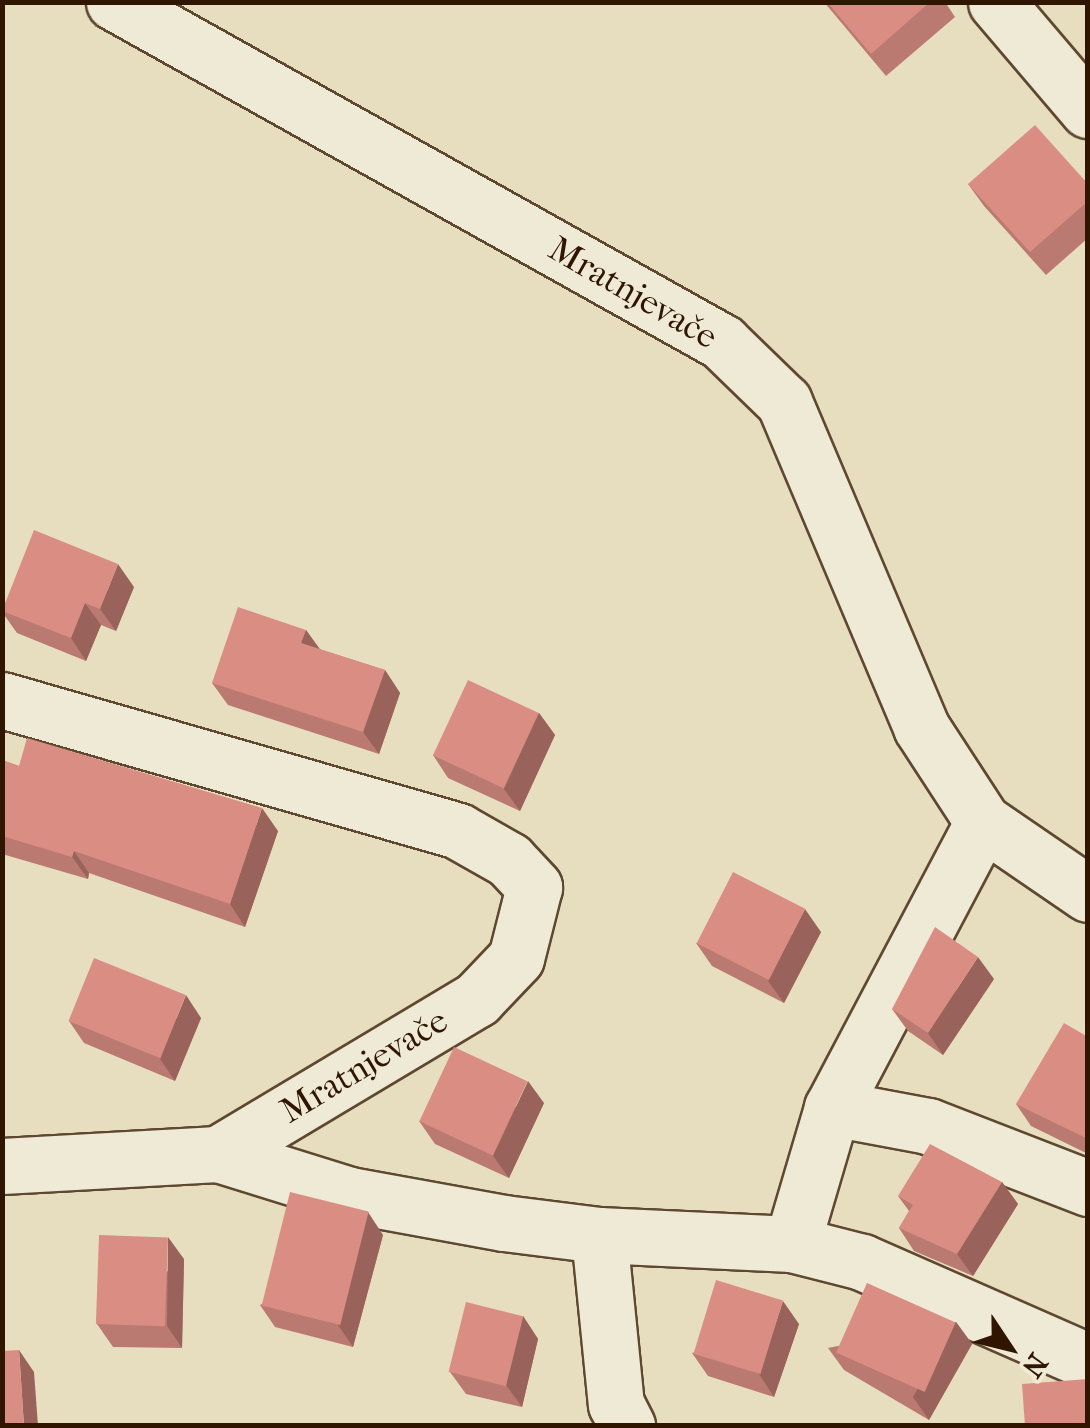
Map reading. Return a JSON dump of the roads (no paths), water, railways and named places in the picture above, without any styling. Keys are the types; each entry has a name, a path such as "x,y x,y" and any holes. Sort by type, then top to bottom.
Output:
{"street":[{"name":"Mratnjevače","path":"114,2 722,342 784,402 921,727 984,822 1088,894"},
{"path":"996,2 1088,110"},
{"name":"Mratnjevače","path":"2,700 458,831 509,860 534,887 516,958 477,999 218,1154"},
{"path":"792,1244 832,1108 984,822"},
{"path":"832,1108 928,1126 1088,1188"},
{"name":"Mratnjevače","path":"2,1166 218,1154 350,1194 599,1236 792,1244 862,1262 1088,1361"},
{"path":"599,1236 616,1404 628,1426"}]}
